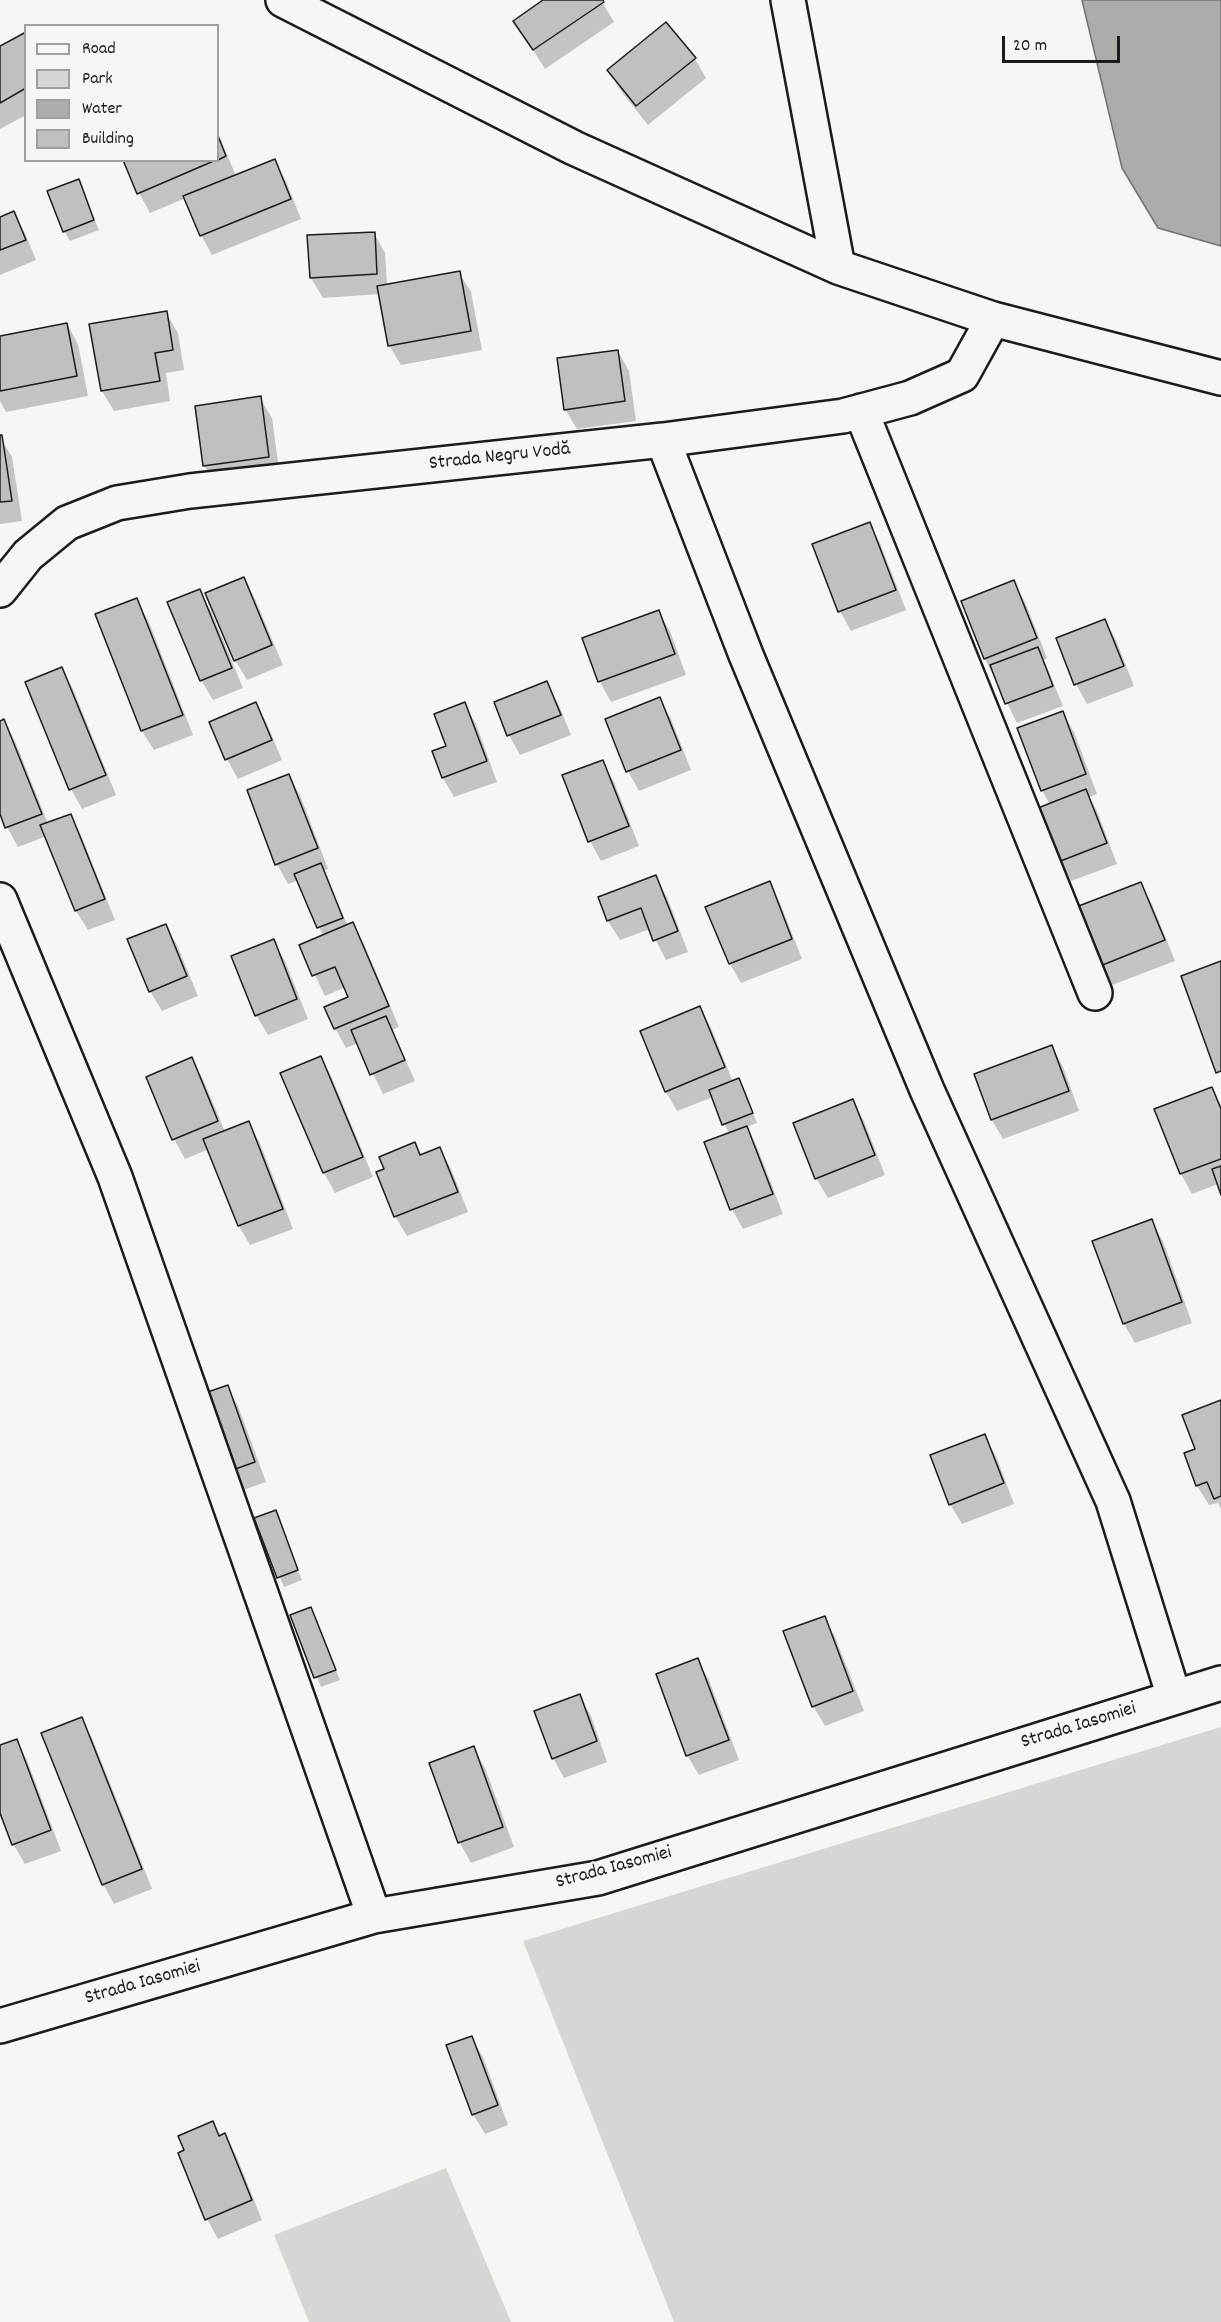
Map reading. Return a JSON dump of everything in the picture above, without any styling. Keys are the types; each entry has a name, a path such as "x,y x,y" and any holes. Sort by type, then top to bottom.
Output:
{"street":[{"path":"283,0 574,148 838,267 993,319 1221,378"},
{"path":"788,0 838,267"},
{"name":"Strada Negru Vodă","path":"0,590 28,555 66,523 117,503 190,491 663,440 832,417 910,398 962,375 993,319"},
{"path":"861,411 1095,993"},
{"path":"663,440 746,655 927,1090 1113,1501 1174,1697"},
{"path":"0,900 115,1177 374,1916"},
{"name":"Strada Iasomiei","path":"0,2026 374,1916 598,1878 1221,1683"}],"green space":[{"path":"1221,1727 1221,2322 674,2322 523,1941"},
{"path":"446,2168 511,2322 309,2322 274,2235"}],"water":[{"path":"1082,0 1221,0 1221,246 1158,228 1122,168"}],"building":[{"path":"543,0 603,0 604,2 533,50 513,21"},
{"path":"666,22 696,58 636,106 607,70"},
{"path":"24,33 24,89 0,103 0,46"},
{"path":"219,138 226,156 219,160"},
{"path":"275,159 291,199 200,236 183,196"},
{"path":"124,162 211,162 137,194"},
{"path":"79,179 94,220 63,232 47,191"},
{"path":"14,211 26,240 0,250 0,217"},
{"path":"375,232 377,274 310,278 307,235"},
{"path":"460,271 471,331 388,346 377,286"},
{"path":"167,311 173,350 155,353 160,381 101,391 89,324"},
{"path":"67,323 77,376 0,391 0,336"},
{"path":"618,350 625,401 564,410 557,358"},
{"path":"261,396 269,457 203,466 195,406"},
{"path":"0,435 2,435 12,501 0,502"},
{"path":"870,522 896,590 838,612 812,544"},
{"path":"244,577 272,645 234,661 205,593"},
{"path":"1014,580 1037,638 984,659 961,601"},
{"path":"200,589 232,668 200,681 167,602"},
{"path":"137,598 183,715 141,731 95,614"},
{"path":"659,610 675,654 598,682 582,638"},
{"path":"1105,619 1124,666 1074,685 1056,638"},
{"path":"1038,647 1053,686 1005,704 990,665"},
{"path":"62,667 106,775 69,790 25,682"},
{"path":"547,681 561,715 507,736 494,702"},
{"path":"660,697 681,750 626,772 605,719"},
{"path":"256,702 272,740 225,760 209,722"},
{"path":"465,702 487,761 442,778 432,751 446,746 434,714"},
{"path":"1063,711 1086,774 1041,791 1017,728"},
{"path":"4,719 42,814 5,828 0,814 0,721"},
{"path":"603,760 629,826 588,842 562,775"},
{"path":"289,774 318,848 275,865 247,790"},
{"path":"1086,789 1107,843 1058,862 1038,808"},
{"path":"71,814 105,899 75,911 40,825"},
{"path":"321,863 343,918 317,928 294,874"},
{"path":"656,875 678,931 653,941 641,908 607,921 598,897"},
{"path":"770,881 792,939 729,964 705,907"},
{"path":"1141,882 1165,940 1100,966 1076,907"},
{"path":"353,922 389,1006 334,1029 324,1007 348,997 335,967 312,976 299,945"},
{"path":"166,924 187,976 149,992 127,939"},
{"path":"274,939 297,999 255,1016 231,956"},
{"path":"1221,961 1221,1071 1216,1073 1181,976"},
{"path":"700,1006 725,1067 665,1092 640,1031"},
{"path":"386,1016 405,1060 370,1075 351,1030"},
{"path":"1052,1045 1069,1091 991,1120 974,1074"},
{"path":"321,1056 363,1157 323,1173 280,1073"},
{"path":"192,1057 218,1121 172,1140 146,1077"},
{"path":"739,1078 753,1113 722,1125 709,1090"},
{"path":"1212,1087 1221,1109 1221,1159 1180,1174 1154,1109"},
{"path":"853,1099 875,1155 815,1179 793,1123"},
{"path":"249,1121 283,1209 238,1226 203,1139"},
{"path":"747,1126 773,1194 730,1210 704,1142"},
{"path":"415,1142 420,1155 440,1147 458,1192 394,1217 376,1172 384,1169 379,1157"},
{"path":"1221,1166 1221,1195 1212,1169"},
{"path":"1152,1219 1182,1302 1123,1324 1092,1241"},
{"path":"228,1385 255,1462 230,1471 202,1394"},
{"path":"1221,1400 1221,1496 1214,1499 1207,1482 1196,1486 1184,1453 1195,1449 1182,1415"},
{"path":"985,1434 1004,1483 949,1505 930,1455"},
{"path":"276,1510 298,1570 277,1578 254,1518"},
{"path":"311,1607 336,1670 314,1678 290,1615"},
{"path":"825,1616 853,1691 812,1707 783,1631"},
{"path":"698,1658 729,1740 686,1756 656,1674"},
{"path":"580,1694 597,1741 552,1759 534,1711"},
{"path":"82,1717 142,1869 102,1885 41,1733"},
{"path":"17,1739 51,1830 12,1845 0,1813 0,1745"},
{"path":"474,1746 503,1827 458,1843 429,1763"},
{"path":"472,2036 498,2105 472,2115 446,2045"},
{"path":"213,2121 219,2136 225,2133 252,2200 205,2220 178,2153 184,2150 178,2136"}]}
